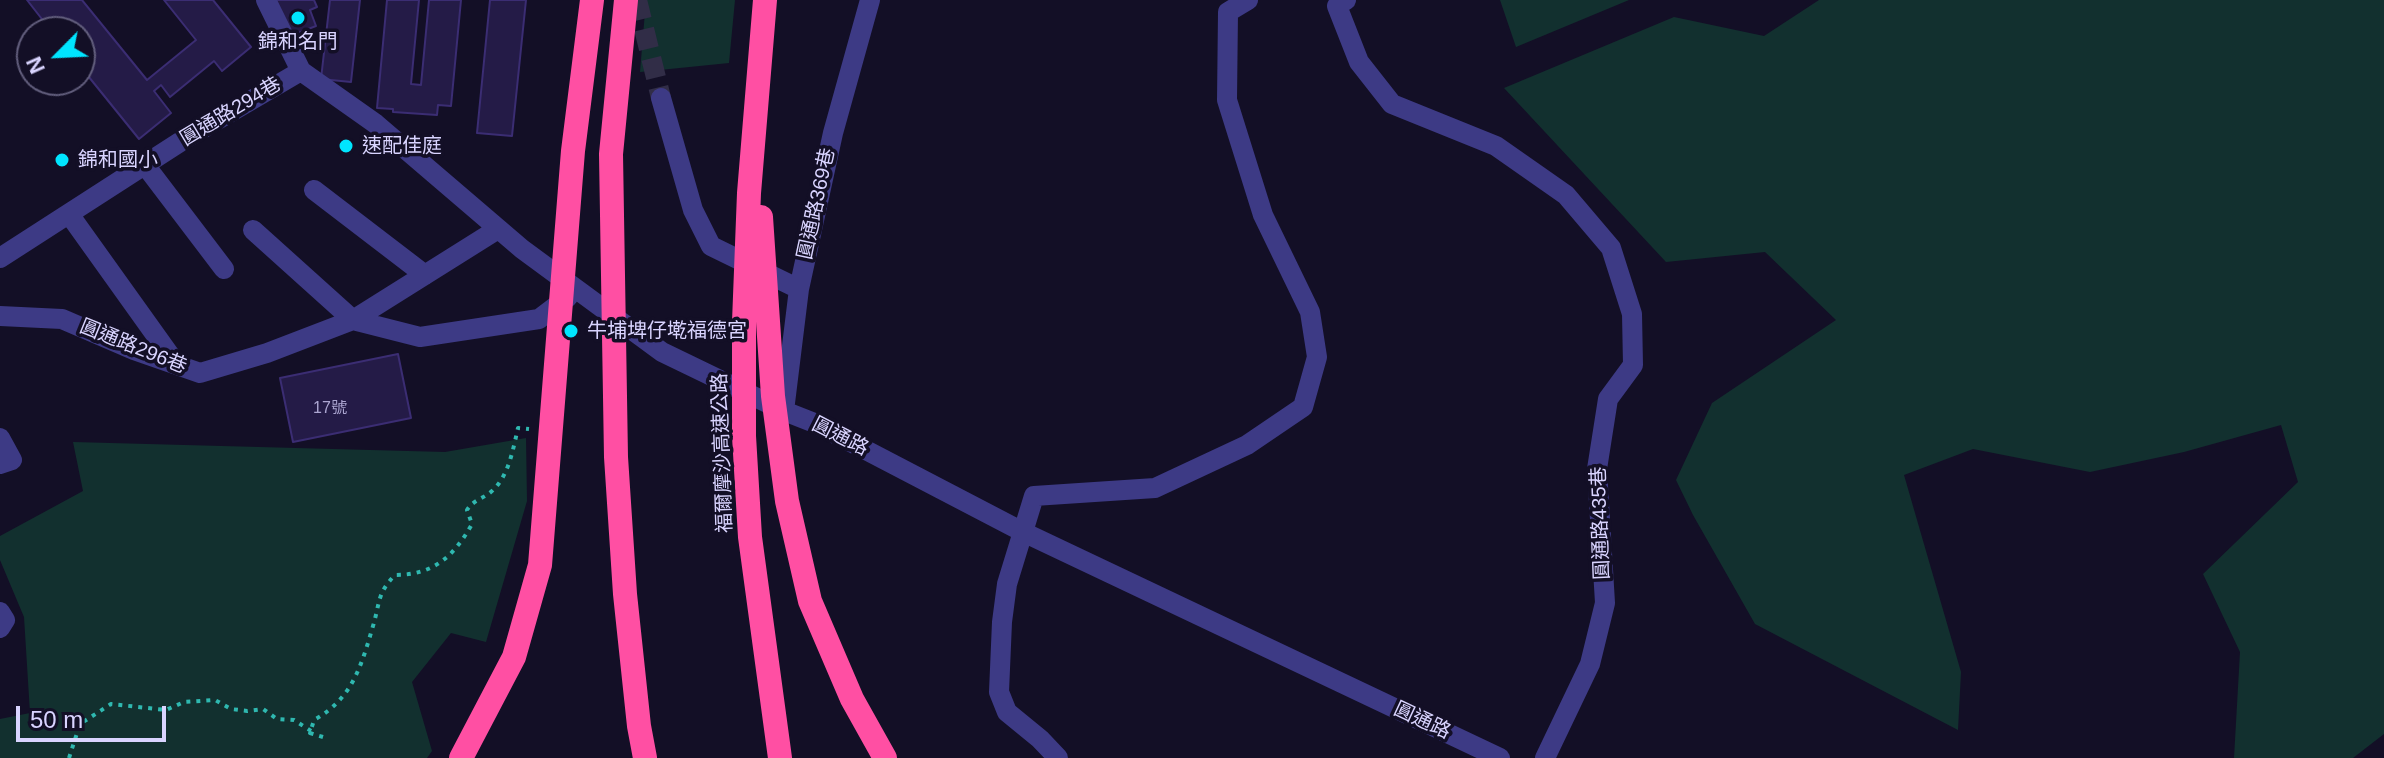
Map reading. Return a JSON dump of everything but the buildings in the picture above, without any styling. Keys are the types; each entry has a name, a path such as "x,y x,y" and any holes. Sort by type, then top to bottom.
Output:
{"highway":[{"path":"461,758 514,657 540,565 573,151 592,0"},
{"path":"626,0 611,154 616,457 625,594 645,758"},
{"name":"福爾摩沙高速公路","path":"765,0 749,193 744,308 744,436 750,537 780,758"},
{"path":"756,107 773,396 787,501 810,601 852,699 885,758"}],"street":[{"name":"圓通路","path":"266,0 301,71 376,124 498,229 662,352 812,422 1023,532 1500,758"},
{"name":"圓通路369巷","path":"784,411 799,289 833,133 870,0"},
{"path":"1058,758 1007,712 999,692 1007,584 1034,496 1155,488 1247,445 1303,407 1317,357 1310,312 1263,215 1227,100 1228,12 1248,0"},
{"name":"圓通路435巷","path":"1346,0 1337,6 1359,62 1392,104 1496,146 1566,195 1611,248 1632,314 1633,365 1608,399 1597,469 1605,603 1590,664 1545,758"},
{"name":"圓通路294巷","path":"0,258 145,165 301,71"},
{"path":"661,98 693,210 711,246 799,289"},
{"path":"145,165 224,269"},
{"path":"314,190 425,275"},
{"path":"69,214 177,365"},
{"name":"圓通路296巷","path":"0,316 62,319 134,350 200,373 267,353 353,320 498,229"},
{"path":"253,230 353,320 420,337 539,319 578,290"},
{"path":"0,438 12,460 0,464"},
{"path":"0,612 5,620 0,628"}],"path":[{"path":"311,731 314,720 339,702 355,681 382,588 395,575 408,575 448,560 472,524 467,510 473,501 491,493 504,475 518,428 536,429"},
{"path":"69,758 80,724 111,704 166,710 184,702 215,700 231,709 263,709 277,719 294,720 310,733 323,737"}],"green space":[{"path":"646,0 735,0 729,63 640,72"},
{"path":"1500,0 1629,0 1516,47"},
{"path":"1819,0 2384,0 2384,734 2353,758 2234,758 2240,652 2203,574 2298,482 2281,425 2184,452 2090,472 1973,449 1904,475 1961,672 1958,730 1755,624 1676,480 1712,403 1836,320 1765,252 1666,262 1504,88 1674,17 1764,36"},
{"path":"526,438 527,501 486,642 451,633 412,682 432,751 427,758 0,758 0,719 30,713 24,617 0,560 0,536 83,491 73,442 445,452"}],"tunnel":[{"path":"637,0 661,98"}],"place":[{"name":"錦和名門","path":"298,18"},
{"name":"速配佳庭","path":"346,146"},
{"name":"錦和國小","path":"62,160"},
{"name":"牛埔埤仔墘福德宮","path":"571,331"}]}
